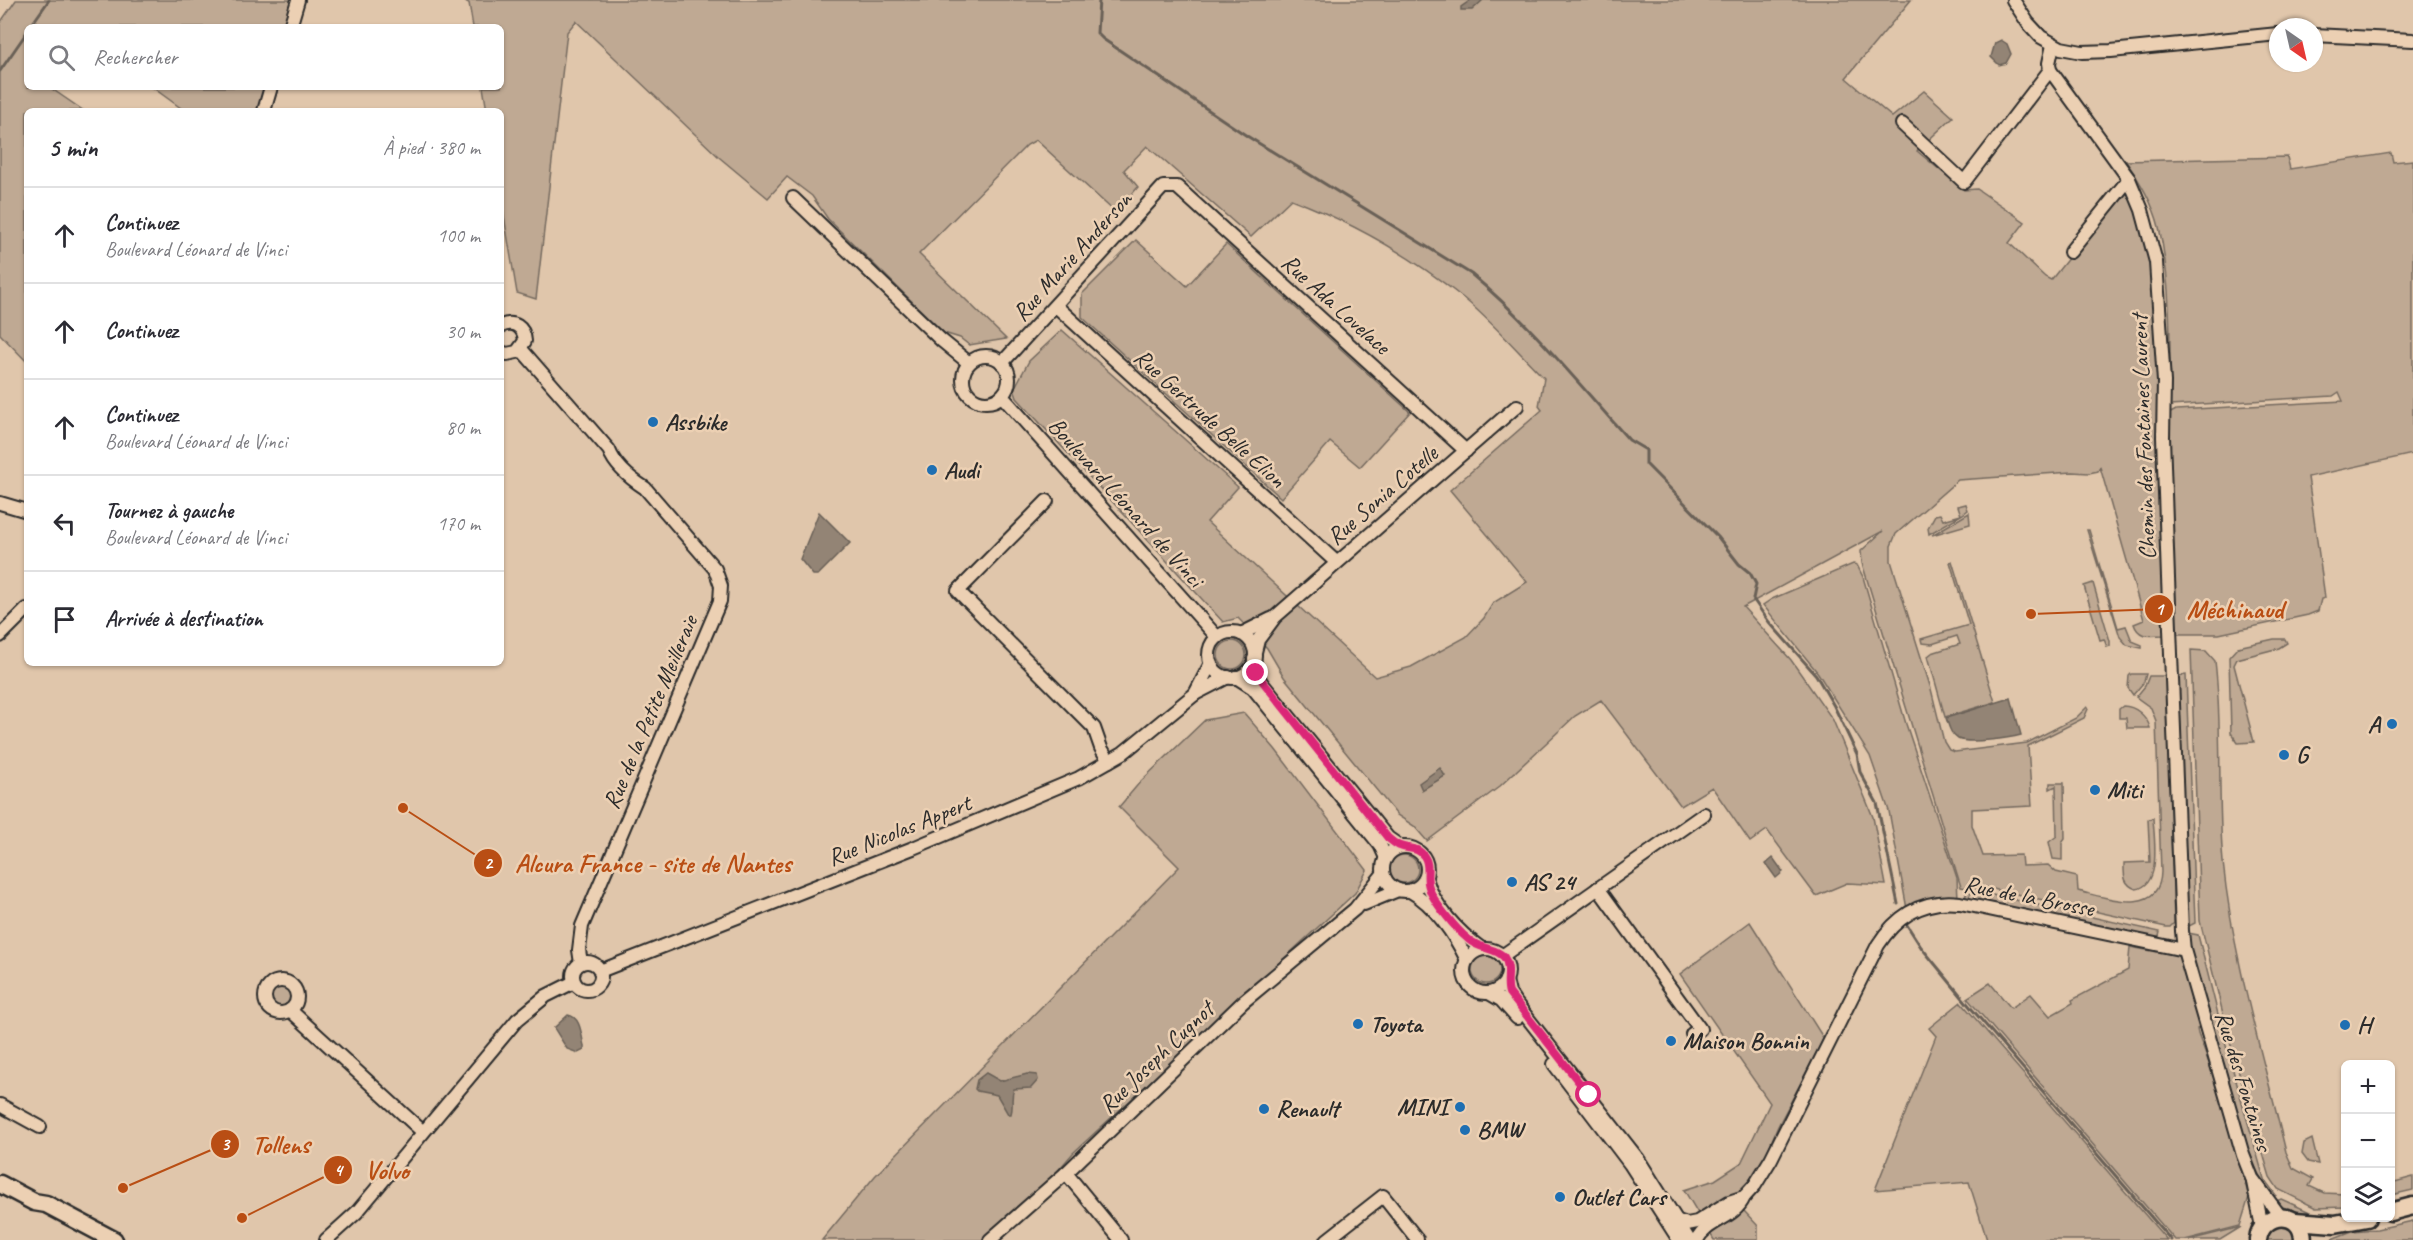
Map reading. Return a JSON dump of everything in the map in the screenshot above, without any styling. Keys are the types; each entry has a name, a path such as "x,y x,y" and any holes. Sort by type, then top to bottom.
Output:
{"main road":[{"path":"0,1184 34,1202 46,1204 114,1240"},
{"path":"34,1202 42,1212 94,1240"},
{"path":"2395,1211 2413,1206"},
{"path":"2244,1240 2260,1233 2267,1221 2287,1219 2335,1224 2347,1222"},
{"path":"2287,1219 2300,1227 2303,1240"},
{"path":"2312,1240 2330,1230 2353,1222"}],"street":[{"path":"291,24 298,0"},
{"path":"2013,0 2032,28 2053,45 2082,52 2269,35"},
{"path":"2323,35 2413,40"},
{"path":"1902,124 1964,182 2050,70 2049,63 2053,45"},
{"name":"Chemin des Fontaines Laurent","path":"2050,70 2129,179 2148,229 2159,287 2164,382 2168,578 2184,950"},
{"path":"265,108 270,90"},
{"path":"2070,252 2129,179"},
{"name":"Rue Marie Anderson","path":"1002,363 1163,187 1177,187"},
{"name":"Rue Ada Lovelace","path":"1177,187 1466,451"},
{"path":"793,198 941,340 969,363"},
{"name":"Rue Gertrude Belle Elion","path":"1056,306 1336,562"},
{"path":"504,325 511,323 520,328 525,341 520,350 512,354 504,353"},
{"name":"Rue de la Petite Meilleraie","path":"520,350 609,450 618,453 639,476 645,488 716,569 720,579 720,601 582,926 579,950 581,963"},
{"path":"986,356 1002,363 1009,377 1002,396 984,402 972,398 964,387 963,381 965,369 969,363 986,356"},
{"name":"Boulevard Léonard de Vinci","path":"1002,396 1217,637"},
{"name":"Rue Sonia Cotelle","path":"1275,617 1516,406"},
{"path":"1047,501 958,591 1095,728 1101,748 1109,761"},
{"path":"0,503 24,510"},
{"path":"0,636 24,612"},
{"path":"1195,694 1211,663 1210,650 1217,637 1225,633 1241,634 1275,617"},
{"path":"1195,694 1248,671 1258,640 1275,617"},
{"path":"1241,634 1248,639 1254,656 1256,673 1261,682 1388,838 1401,847"},
{"path":"1211,663 1221,675 1232,677 1253,688 1380,845 1386,858"},
{"name":"Rue Nicolas Appert","path":"600,971 924,843 1079,778 1109,761 1158,726 1195,694"},
{"path":"1502,956 1704,814"},
{"path":"1467,960 1459,944 1428,905 1387,883 1383,874 1386,858 1393,850 1401,847 1418,850 1428,864 1426,878 1429,891 1435,900 1467,939 1482,949 1496,951 1502,956 1508,967 1506,980 1509,993 1638,1159 1689,1240"},
{"name":"Rue Joseph Cugnot","path":"990,1240 1066,1173 1243,1002 1355,909 1383,874"},
{"path":"1404,891 1418,888 1426,878"},
{"path":"1598,888 1700,1029 1692,1034"},
{"name":"Rue Joseph Cugnot","path":"1355,909 1378,897 1404,891"},
{"name":"Rue de la Brosse","path":"1697,1240 1703,1232 1733,1213 1755,1185 1768,1164 1878,945 1888,931 1907,914 1927,905 1960,903 2184,950"},
{"path":"1482,949 1473,953 1467,960 1464,968 1467,983 1481,993 1489,993 1499,989 1506,980"},
{"name":"Rue des Fontaines","path":"2184,950 2243,1155 2252,1178 2287,1219"},
{"path":"590,962 600,971 600,980 594,988 581,989 574,982 573,971 581,963 590,962"},
{"path":"326,1240 357,1212 518,1020 546,996 574,982"},
{"path":"1489,993 1509,1007 1582,1100 1630,1164 1680,1240"},
{"path":"291,1010 423,1132"},
{"path":"0,1105 40,1127"},
{"path":"1066,1173 1121,1240"},
{"path":"2252,1178 2260,1233"},
{"path":"1327,1240 1383,1196 1417,1239"},
{"name":"Rue de la Brosse","path":"1678,1221 1687,1224 1697,1222 1729,1202 1744,1197"}],"shaded area":[{"path":"16,0 293,0 286,24 24,24 24,90 53,90 80,108 24,108 24,359 0,334 0,23"},
{"path":"463,0 1911,0 1846,78 1892,117 1924,91 1953,117 1917,151 1964,190 1977,189 2025,222 2009,243 2051,280 2125,186 2144,228 2156,290 2165,635 2142,634 2134,624 2144,620 2100,467 2098,471 2089,473 2072,472 1958,480 1896,534 1891,546 1891,561 1931,689 1944,742 1949,750 1955,752 2027,743 2076,718 2087,707 2088,709 2084,718 2028,746 2032,806 1972,809 1972,825 1983,856 2021,855 2022,866 2048,865 2056,872 2077,877 2078,891 2102,897 2129,901 2141,900 2151,895 2158,886 2161,872 2156,721 2151,708 2136,697 2145,686 2149,676 2166,676 2174,923 2166,927 1984,887 1973,889 1968,899 1965,900 1967,888 1961,887 1862,563 1861,551 1883,531 1743,607 1791,660 1833,720 1873,817 1886,885 1847,883 1816,896 1767,830 1750,842 1712,787 1681,806 1601,700 1575,716 1499,787 1427,841 1414,826 1397,815 1284,677 1267,648 1238,618 1223,622 1017,398 1014,389 1029,361 1062,330 1238,487 1207,522 1375,677 1411,667 1466,637 1484,618 1493,603 1527,582 1450,490 1542,410 1539,406 1544,378 1472,306 1442,282 1380,241 1336,218 1291,199 1251,237 1147,146 1124,170 1138,187 1116,213 1036,140 1027,145 919,254 1006,339 969,345 960,338 944,333 828,219 812,196 787,177 768,198 720,158 576,21 567,32 536,299 517,293 504,216 504,108 486,108 484,90 504,90 504,24 472,24 469,3"},
{"path":"1471,0 1483,0 1472,10 1461,10 1461,7"},
{"path":"2001,40 2007,44 2011,54 2006,63 1999,65 1991,57 1995,43"},
{"path":"156,90 265,90 260,108 181,108"},
{"path":"2391,153 2393,162 2413,160 2413,454 2308,477 2325,598 2321,599 2318,611 2219,634 2174,634 2167,415 2176,410 2343,401 2339,392 2333,396 2170,406 2169,316 2163,249 2159,227 2150,201 2126,161 2287,157 2290,169"},
{"path":"1136,240 1187,286 1226,244 1410,412 1360,467 1330,442 1281,498 1082,317 1082,294"},
{"path":"1966,504 1968,510 1963,514 1929,534 1928,528 1935,515 1940,514 1943,520 1961,515 1958,506"},
{"path":"819,512 850,543 818,575 813,575 800,559"},
{"path":"1969,513 1970,524 1932,535"},
{"path":"2087,530 2089,530 2118,628 2126,626 2132,641 2142,645 2142,648 2127,645 2120,637"},
{"path":"1952,561 1995,702 1945,717 1928,656 1960,644 1957,636 1932,644 1922,643 1921,639 1969,625 1950,562"},
{"path":"1853,564 1857,565 1863,577 1906,724 1957,878 1958,899 1907,909 1889,811 1870,756 1818,673 1763,605"},
{"path":"2093,583 2110,641 2110,646 2107,647 2104,639 2100,640 2084,586"},
{"path":"2274,639 2285,639 2287,643 2279,648 2237,659 2234,665 2254,742 2238,743 2231,733 2229,657 2238,647"},
{"path":"1232,641 1242,645 1246,655 1242,665 1232,669 1222,665 1218,655 1222,645"},
{"path":"2191,650 2206,651 2215,661 2219,711 2221,837 2228,899 2241,972 2286,1152 2293,1168 2313,1179 2309,1186 2324,1193 2341,1194 2341,1207 2316,1208 2278,1189 2270,1177 2230,1042 2200,921"},
{"path":"2146,674 2144,682 2133,695 2128,688 2129,676"},
{"path":"2186,675 2195,923 2187,927 2179,676"},
{"path":"2011,698 2021,735 1971,741 1958,739 1951,732 1946,718"},
{"path":"2123,706 2140,713 2150,728 2127,728 2126,718 2119,718 2119,709"},
{"path":"1244,713 1275,749 1367,870 1355,893 1073,1153 1047,1183 983,1240 822,1240 875,1176 1179,867 1119,807 1141,781 1205,720"},
{"path":"1440,768 1445,776 1422,790 1419,783"},
{"path":"2050,783 2064,783 2065,839 2062,843 2062,860 2053,859 2049,842 2057,836 2056,786 2050,789"},
{"path":"2153,818 2155,860 2153,870 2144,886 2136,889 2126,882 2124,863 2150,862 2148,819"},
{"path":"1404,855 1414,859 1418,869 1414,879 1404,883 1394,879 1390,869 1394,859"},
{"path":"1773,858 1783,872 1776,878 1766,864"},
{"path":"1979,892 2160,932 2158,941 1973,900 1975,893"},
{"path":"1750,922 1824,1039 1778,1126 1760,1169 1732,1198 1758,1226 1758,1240 1714,1240 1684,1190 1715,1180 1741,1163 1770,1103 1680,974"},
{"path":"2188,933 2198,935 2225,1042 2264,1179 2276,1195 2271,1198 2248,1153 2192,958"},
{"path":"2130,947 2157,952 2158,949 2180,957 2201,1027 2197,1029 2198,1034 2216,1082 2249,1197 2240,1226 2185,1240 2175,1240 1967,998 1990,983 2011,1008 2031,994 2050,1016 2073,1003 2072,1000 2128,970"},
{"path":"1486,956 1496,960 1500,970 1496,980 1486,984 1476,980 1472,970 1476,960"},
{"path":"280,987 287,990 290,997 287,1004 280,1007 273,1004 270,997 273,990"},
{"path":"1961,1002 2167,1240 1987,1240 1969,1182 1875,1190 1936,1036 1929,1028"},
{"path":"568,1015 576,1019 581,1031 584,1050 578,1053 567,1049 554,1028"},
{"path":"986,1073 1000,1081 1027,1074 1037,1075 1038,1080 1031,1088 1014,1089 1011,1114 1008,1114 997,1095 975,1089 977,1080"},
{"path":"2312,1139 2318,1164 2308,1162 2302,1154 2304,1143"},
{"path":"2413,1177 2413,1190 2395,1194 2395,1182"},
{"path":"2281,1199 2310,1212 2311,1215 2302,1217 2274,1202"},
{"path":"2413,1221 2413,1240 2329,1240 2352,1231 2377,1229"},
{"path":"2281,1223 2294,1231 2296,1240 2263,1240 2267,1229"},
{"path":"2241,1227 2220,1240 2189,1240"}],"waterway":[{"path":"32,24 49,0"},
{"path":"1099,0 1097,33 1103,39 1247,136 1471,274 1533,333 1629,440 1646,450 1646,464 1750,573 1756,584 1753,599 1769,622 1816,675 1834,706 1857,754 1860,772 1877,803 1898,904"},
{"path":"0,71 24,36"},
{"path":"1907,925 1921,947 1971,1008 2171,1240"}],"place":[{"name":"Assbike","path":"653,422"},
{"name":"Audi","path":"932,470"},
{"name":"Méchinaud","path":"2031,614"},
{"name":"A","path":"2392,724"},
{"name":"G","path":"2284,755"},
{"name":"Miti","path":"2095,790"},
{"name":"Alcura France - site de Nantes","path":"403,808"},
{"name":"AS 24","path":"1512,882"},
{"name":"Toyota","path":"1358,1024"},
{"name":"H","path":"2345,1025"},
{"name":"Maison Bonnin","path":"1671,1041"},
{"name":"MINI","path":"1460,1107"},
{"name":"Renault","path":"1264,1109"},
{"name":"BMW","path":"1465,1130"},
{"name":"Tollens","path":"123,1188"},
{"name":"Outlet Cars","path":"1560,1197"},
{"name":"Volvo","path":"242,1218"}],"route":[{"path":"1256,673 1388,838 1401,847 1418,850 1424,856 1428,864 1426,878 1429,891 1435,900 1467,939 1482,949 1496,951 1506,961 1509,993 1589,1095"}]}
